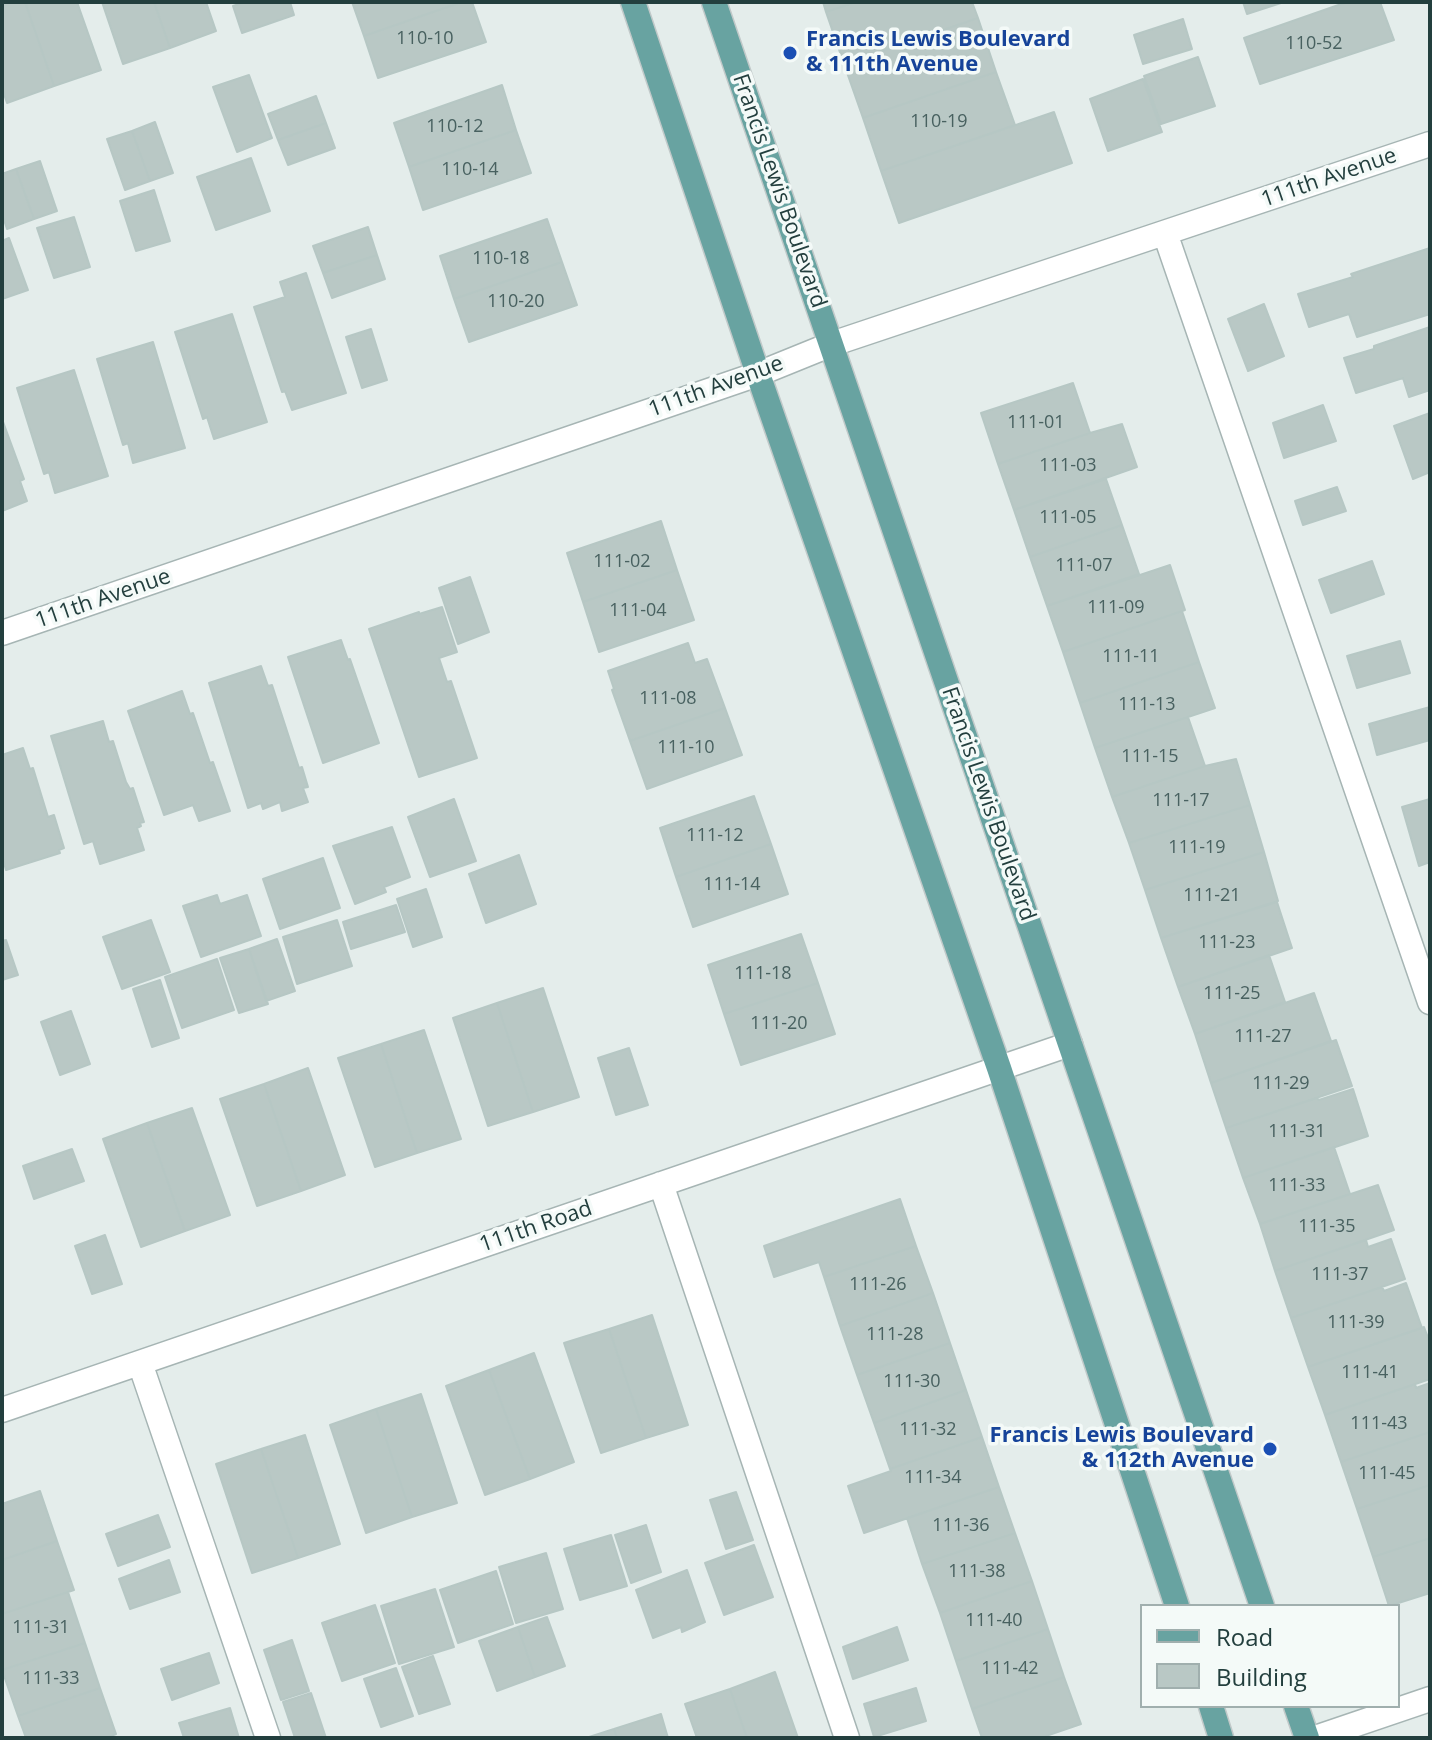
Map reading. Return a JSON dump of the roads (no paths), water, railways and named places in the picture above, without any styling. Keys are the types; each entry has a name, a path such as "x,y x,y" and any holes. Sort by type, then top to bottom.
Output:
{"main road":[{"path":"633,2 758,374 999,1068 1176,1604"},
{"name":"Francis Lewis Boulevard","path":"714,2 1261,1604"},
{"path":"1212,1708 1221,1738"},
{"path":"1297,1708 1307,1738"}],"street":[{"name":"111th Avenue","path":"2,633 758,374 832,344 1430,144"},
{"path":"1165,233 1430,1002"},
{"name":"111th Road","path":"2,1410 1070,1044"},
{"path":"661,1184 847,1738"},
{"path":"140,1363 268,1738"},
{"path":"1315,1738 1430,1699"}],"place":[{"name":"Francis Lewis Boulevard & 111th Avenue","path":"790,53"},
{"name":"Francis Lewis Boulevard & 112th Avenue","path":"1270,1449"}]}
